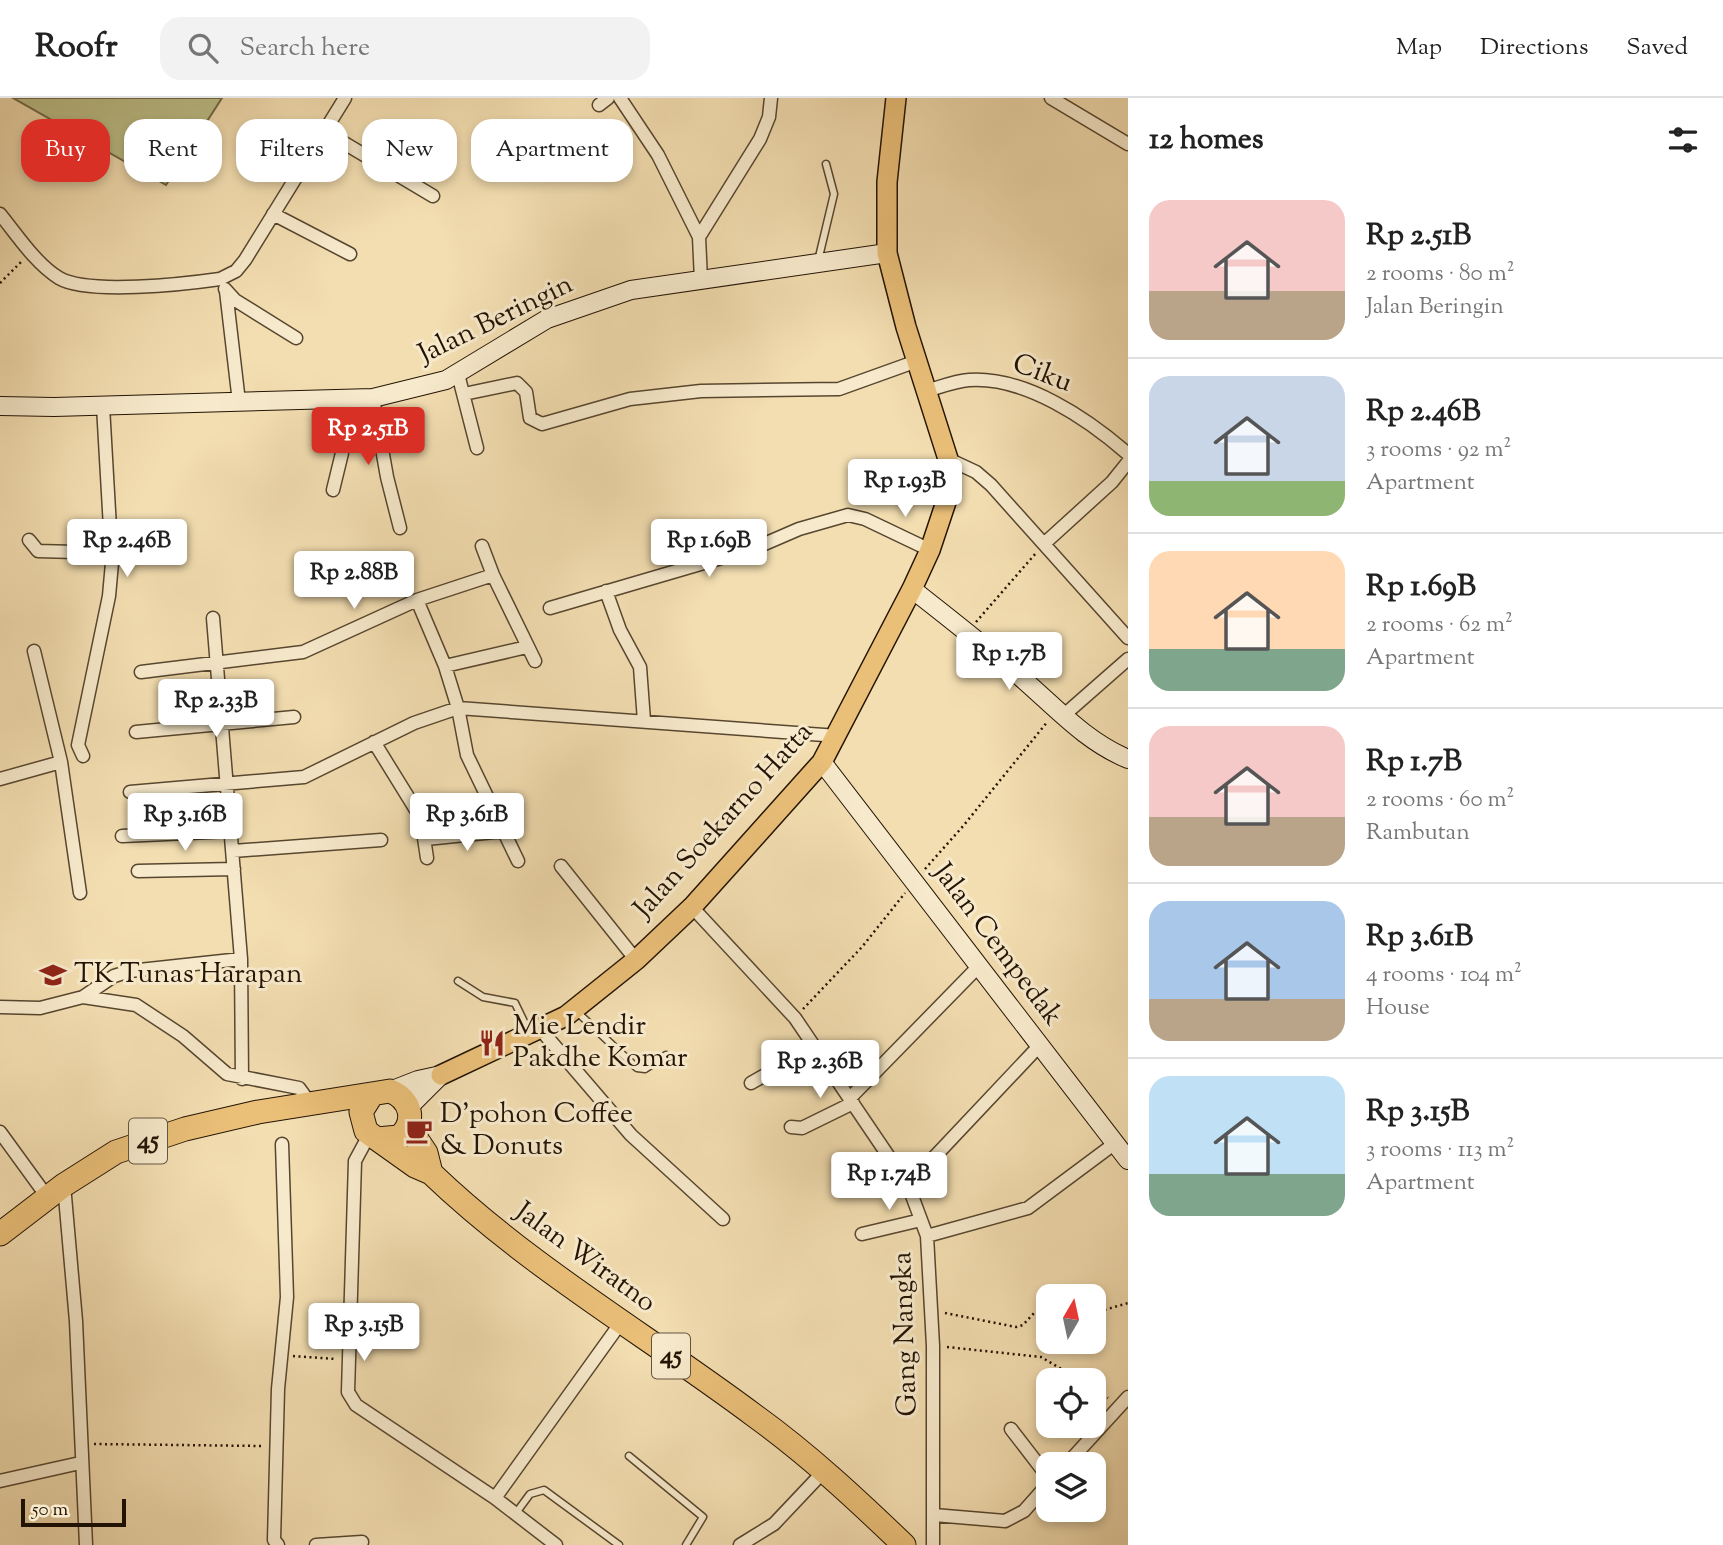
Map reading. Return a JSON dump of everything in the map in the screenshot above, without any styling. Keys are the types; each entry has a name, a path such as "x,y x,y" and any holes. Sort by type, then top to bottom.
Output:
{"highway":[{"name":"45","path":"0,1234 56,1191 116,1152 185,1129 315,1102 380,1094 398,1094 408,1116"},
{"path":"380,1094 361,1112 371,1135 392,1140 408,1116"},
{"name":"45","path":"315,1102 371,1135"},
{"name":"Jalan Wiratno","path":"408,1116 426,1153 432,1173"},
{"name":"Jalan Wiratno","path":"371,1135 415,1166 432,1173 522,1253 755,1416 825,1470 904,1545"}],"main road":[{"name":"Jalan Soekarno Hatta","path":"441,1076 536,1033 575,1010 636,960 692,907 822,762 838,736 912,589 930,550 946,502 948,459 887,253 887,181 896,98"}],"street":[{"path":"332,119 345,98"},
{"path":"620,98 658,155 699,237 701,280"},
{"path":"699,237 760,139 769,117 771,98"},
{"path":"1051,98 1128,144"},
{"path":"348,145 433,196"},
{"path":"0,214 48,270 72,285 223,285 236,271 293,182"},
{"path":"273,214 349,254"},
{"name":"Jalan Beringin","path":"0,406 373,398 446,380 547,319 631,290 887,253"},
{"path":"223,285 235,300 296,338"},
{"path":"223,285 239,402"},
{"path":"464,394 517,383 526,392 530,418 542,424 630,399 701,391 839,389 917,361"},
{"path":"458,374 477,448"},
{"name":"Ciku","path":"926,391 967,380 988,380 1016,387 1072,411 1096,426 1128,454"},
{"path":"373,398 387,477 400,528"},
{"path":"332,490 341,464 341,399"},
{"path":"83,756 78,745 109,596 112,553 103,405"},
{"path":"948,459 976,472 992,485 1046,542 1128,638"},
{"path":"1046,542 1112,482 1128,462"},
{"path":"550,608 755,548 799,529 848,515 865,519 930,550"},
{"path":"29,540 38,551 112,553"},
{"path":"482,546 493,575 535,661"},
{"path":"141,672 303,652 417,600 493,575"},
{"path":"912,589 1108,751 1128,759"},
{"path":"606,591 620,630 640,667 644,721"},
{"path":"417,600 445,666 458,708 467,755 518,861"},
{"path":"213,618 219,663 241,959 242,1079"},
{"path":"445,666 527,647"},
{"path":"34,651 61,762 80,893"},
{"path":"1060,713 1128,659"},
{"path":"130,792 228,786 304,777 414,723 458,708 838,736"},
{"path":"136,732 294,716"},
{"path":"374,742 414,804 426,839 427,858"},
{"path":"0,779 61,762"},
{"name":"Jalan Cempedak","path":"822,762 1128,1160"},
{"path":"122,836 232,831"},
{"path":"426,839 504,831"},
{"path":"233,851 381,840"},
{"path":"561,866 636,960"},
{"path":"138,871 234,869"},
{"name":"Gang Nangka","path":"692,907 795,1018 908,1185 922,1220 927,1236 933,1346 933,1545"},
{"path":"83,997 104,981 130,971 241,959"},
{"path":"791,1127 802,1128 852,1100 978,967"},
{"path":"0,1007 40,1008 83,997 112,999 136,1005 183,1036 227,1074 299,1088 315,1102"},
{"path":"536,1033 631,1135 723,1219"},
{"path":"908,1185 1040,1045"},
{"path":"751,1083 815,1047"},
{"name":"Jalan Soekarno Hatta","path":"380,1094 418,1080 441,1076"},
{"name":"Jalan Soekarno Hatta","path":"408,1116 441,1076"},
{"path":"0,1132 56,1191 76,1321 80,1463 86,1545"},
{"path":"371,1135 355,1161 348,1392 356,1405 495,1497 556,1545"},
{"path":"278,1545 274,1539 276,1445 287,1268 282,1144"},
{"path":"927,1236 1028,1209 1114,1144"},
{"path":"862,1234 922,1220"},
{"path":"495,1497 622,1321"},
{"path":"1079,1452 1125,1406"},
{"path":"1011,1429 1036,1461"},
{"path":"0,1481 80,1463"},
{"path":"740,1545 774,1524 825,1470"},
{"path":"934,1514 1005,1521 1024,1511 1036,1498"},
{"path":"316,1545 362,1542"}],"lane":[{"path":"818,263 834,194 826,163"},
{"path":"458,981 483,997 515,1003 536,1033"},
{"path":"575,1010 637,1068 646,1069 666,1055"},
{"path":"629,1457 703,1517 686,1545"},
{"path":"516,1513 530,1494 536,1490 544,1490 619,1545"}],"path":[{"path":"0,283 32,251"},
{"path":"967,632 1046,542"},
{"path":"795,1018 862,947 915,880 1060,713"},
{"path":"1106,1309 1128,1303"},
{"path":"931,1311 1016,1327 1023,1325 1036,1313"},
{"path":"933,1346 1041,1357 1060,1368"},
{"path":"283,1355 348,1359"},
{"path":"1106,1395 1125,1406"},
{"path":"80,1444 276,1445"}],"green space":[{"path":"13,98 222,98 208,119 124,119 124,161 110,153 110,119 50,119"}],"place":[{"name":"TK Tunas Harapan","path":"53,975"},
{"name":"Mie Lendir Pakdhe Komar","path":"492,1043"},
{"name":"D'pohon Coffee & Donuts","path":"419,1131"}]}
